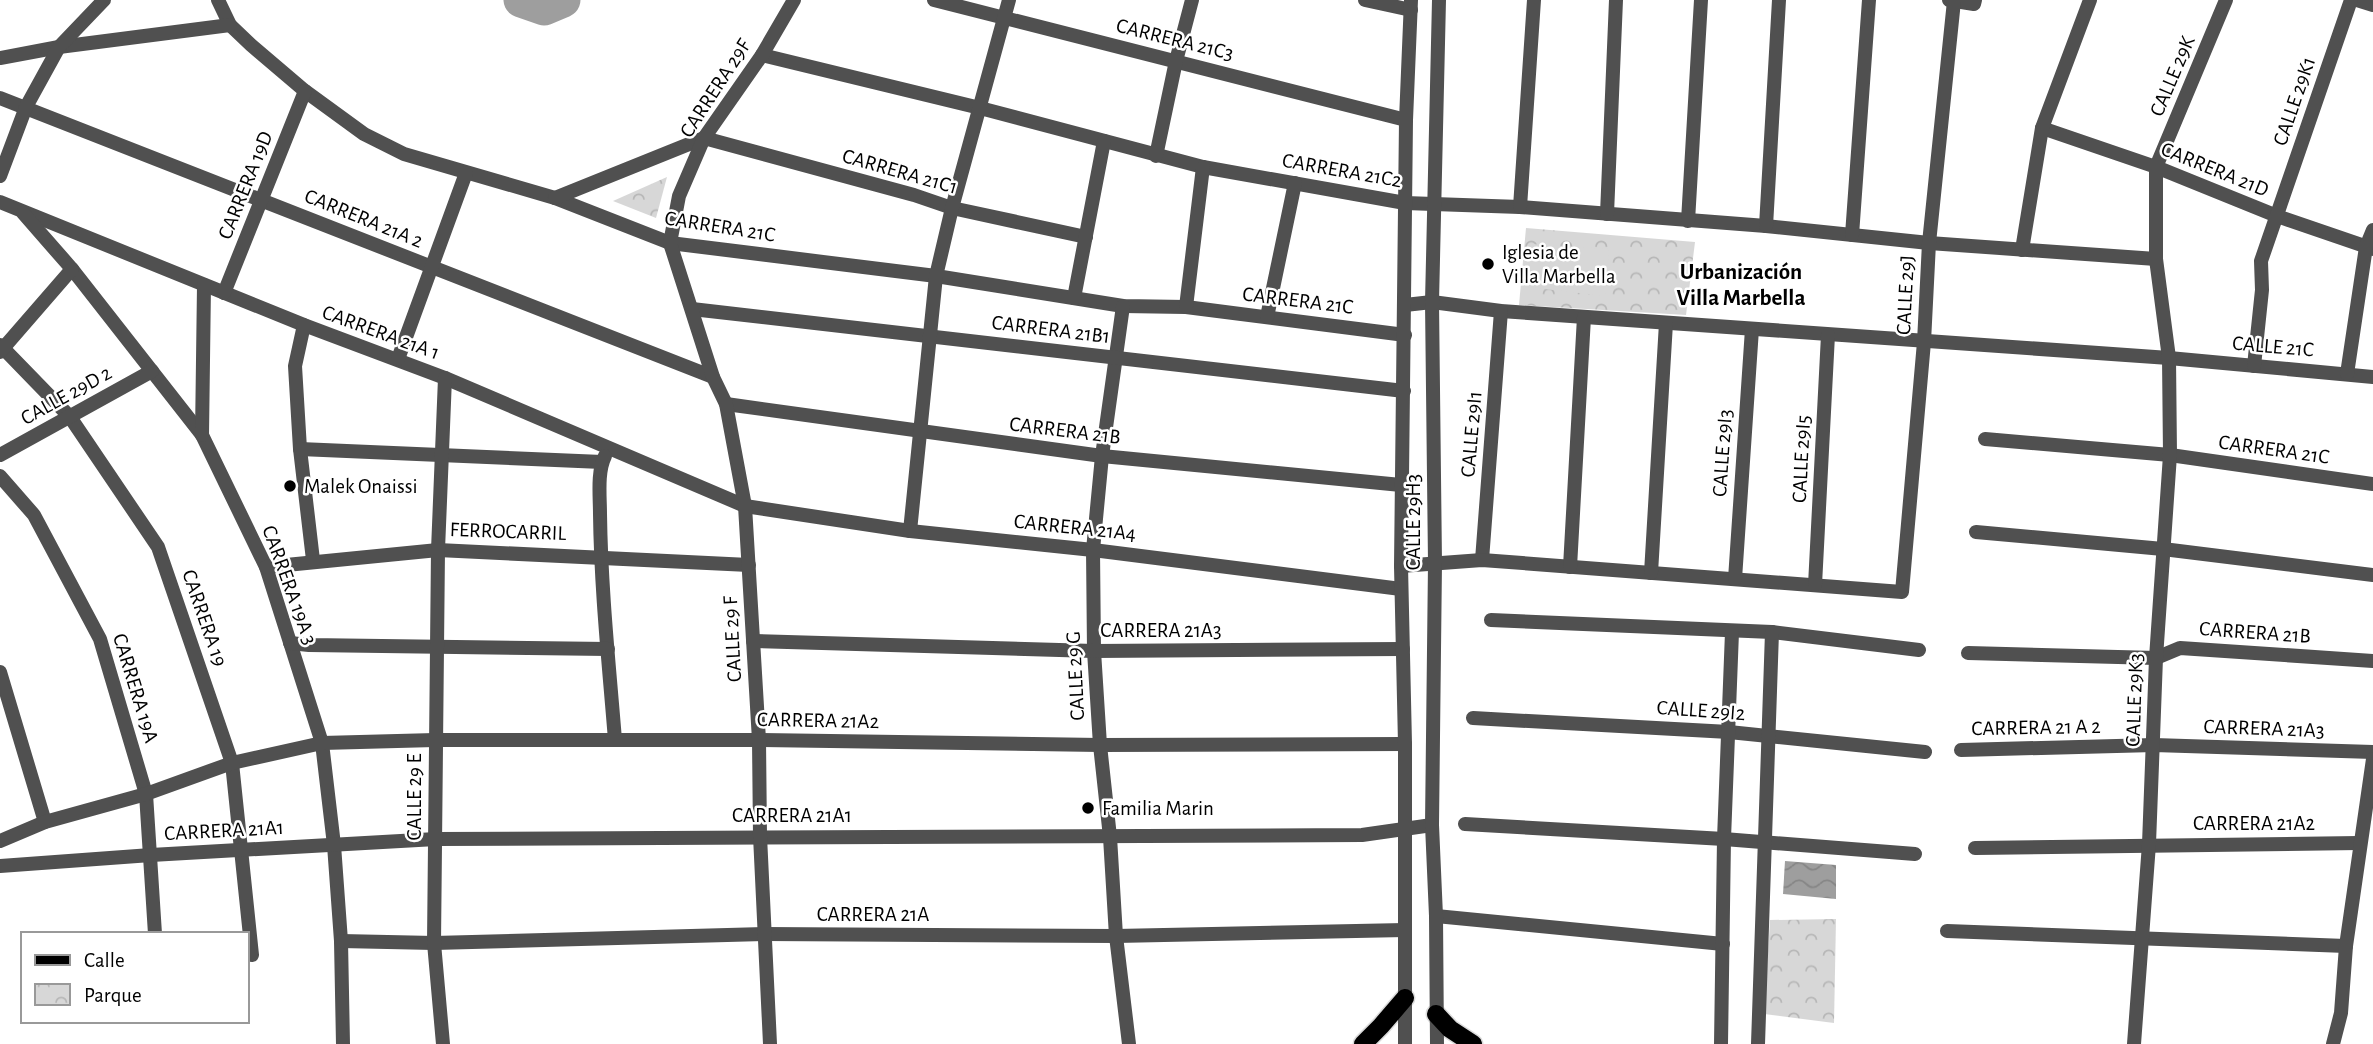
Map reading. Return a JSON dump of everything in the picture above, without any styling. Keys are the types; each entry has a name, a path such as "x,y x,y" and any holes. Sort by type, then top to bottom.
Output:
{"main road":[{"path":"1363,1044 1405,998"},
{"path":"1436,1014 1450,1029 1473,1044"}],"street":[{"path":"0,176 26,107 59,47 104,0"},
{"path":"0,58 59,47 230,25 218,0"},
{"name":"CARRERA 29F","path":"670,243 679,196 704,138 762,55 794,0"},
{"name":"CARRERA 21C3","path":"934,0 1406,120"},
{"path":"910,531 936,276 1009,0"},
{"path":"1156,156 1192,0"},
{"path":"1365,0 1411,5"},
{"name":"CALLE 29H3","path":"1437,1044 1432,825 1435,564 1432,302 1439,0"},
{"path":"1520,207 1534,0"},
{"path":"1607,214 1616,0"},
{"path":"1688,221 1701,0"},
{"path":"1766,226 1779,0"},
{"path":"1852,234 1869,0"},
{"path":"2022,250 2042,128 2090,0"},
{"name":"CALLE 29K","path":"2156,167 2226,0"},
{"name":"CALLE 29K1","path":"2254,366 2262,290 2261,261 2351,0"},
{"path":"2357,0 2373,5"},
{"path":"1952,1 1974,2"},
{"name":"CALLE 29J","path":"1815,585 1902,592 1924,342 1929,243 1952,1"},
{"name":"CALLE 29H3","path":"1405,1044 1405,744 1401,485 1406,120 1411,5"},
{"name":"CARRERA 21C","path":"230,25 305,91 364,134 404,154 555,198 670,243 936,276 1123,306 1186,307 1405,335"},
{"name":"CARRERA 21C2","path":"762,55 981,108 1203,167 1405,203 1520,207 1766,226 1929,243 2156,259"},
{"name":"CARRERA 19D","path":"225,293 305,91"},
{"name":"CARRERA 21A 2","path":"0,98 713,377"},
{"name":"CARRERA 21D","path":"2042,128 2156,167 2277,216 2370,248"},
{"path":"555,198 704,138"},
{"name":"CARRERA 21C1","path":"704,138 914,195 952,208 1086,237"},
{"path":"1074,298 1104,141"},
{"path":"1186,307 1203,167"},
{"name":"CALLE 29K3","path":"2134,1044 2149,844 2156,658 2170,455 2169,358 2156,259 2156,167"},
{"path":"398,359 466,173"},
{"path":"1267,317 1295,183"},
{"name":"CARRERA 21A 1","path":"0,202 304,325 445,378 745,506"},
{"name":"CARRERA 19A 3","path":"20,209 72,269 202,435 266,566 322,743 334,845 341,941 343,1044"},
{"path":"2347,374 2373,230"},
{"name":"CALLE 29 F","path":"670,243 713,377 726,404 745,506 759,740 760,836 770,1044"},
{"path":"1,348 72,269"},
{"path":"202,435 204,285"},
{"path":"1405,305 1432,302 1501,311 2169,358"},
{"name":"CALLE 29 G","path":"1123,306 1102,456 1093,550 1094,651 1100,745 1110,837 1116,936 1129,1044"},
{"name":"CARRERA 21B1","path":"692,309 1404,391"},
{"name":"CALLE 29I1","path":"1482,561 1501,311"},
{"path":"1570,567 1584,317"},
{"path":"1651,573 1666,323"},
{"path":"304,325 295,366 300,449 313,560"},
{"name":"CALLE 29I3","path":"1735,579 1752,329"},
{"name":"CALLE 29I5","path":"1815,585 1828,335"},
{"name":"CARRERA 19","path":"1,348 70,417 158,547 232,763 252,955"},
{"name":"CALLE 21C","path":"2169,358 2373,377"},
{"name":"CALLE 29D 2","path":"0,455 152,372"},
{"path":"439,550 445,378"},
{"name":"CARRERA 21B","path":"726,404 1102,456 1401,485"},
{"name":"CARRERA 21C","path":"1986,439 2170,455 2373,484"},
{"path":"609,448 602,462 601,556 615,740"},
{"path":"300,449 602,462"},
{"name":"CARRERA 19A","path":"0,476 34,515 100,639 146,794 151,855"},
{"name":"CARRERA 21A4","path":"745,506 910,531 1093,550 1401,589"},
{"path":"1976,532 2163,549 2373,575"},
{"name":"FERROCARRIL","path":"266,566 439,550 749,565"},
{"name":"CALLE 29 E","path":"439,550 434,943 443,1044"},
{"path":"1401,566 1482,561 1815,585"},
{"path":"1491,620 1772,632 1919,650"},
{"path":"1721,1044 1724,839 1732,632"},
{"path":"1758,1044 1772,632"},
{"name":"CARRERA 21A3","path":"752,641 1094,651 1403,649"},
{"path":"290,643 608,649"},
{"name":"CARRERA 21B","path":"1968,653 2156,658 2180,648 2373,661"},
{"path":"0,672 45,822"},
{"name":"CALLE 29I2","path":"1473,718 1729,732 1925,752"},
{"name":"CARRERA 21A2","path":"0,841 45,822 146,794 232,763 322,743 435,740 759,740 1100,745 1405,744"},
{"name":"CARRERA 21A3","path":"2154,745 2373,752"},
{"name":"CARRERA 21 A 2","path":"1961,750 2154,745"},
{"path":"2333,1044 2341,1013 2346,946 2373,759"},
{"path":"1465,824 1916,853"},
{"name":"CARRERA 21A1","path":"151,855 436,839 1362,835 1432,825"},
{"name":"CARRERA 21A2","path":"1975,848 2359,843"},
{"path":"0,866 151,855 155,932"},
{"path":"1436,916 1723,944"},
{"name":"CARRERA 21A","path":"341,941 434,943 764,934 1116,936 1405,930"},
{"path":"1947,931 2346,946"}],"green space":[{"path":"667,177 656,218 613,201"},
{"path":"1526,228 1695,242 1686,315 1519,305"},
{"path":"1531,244 1609,249 1605,296 1527,287"},
{"path":"1836,919 1834,1023 1764,1014 1770,920"}],"water":[{"path":"1785,861 1836,865 1836,899 1783,894"}],"waterway":[{"path":"521,0 544,8 563,0"}],"place":[{"name":"Iglesia de Villa Marbella","path":"1488,264"},
{"name":"Malek Onaissi","path":"290,486"},
{"name":"Familia Marin","path":"1088,808"}],"district":[{"name":"Urbanización Villa Marbella","path":"1741,284"}]}
